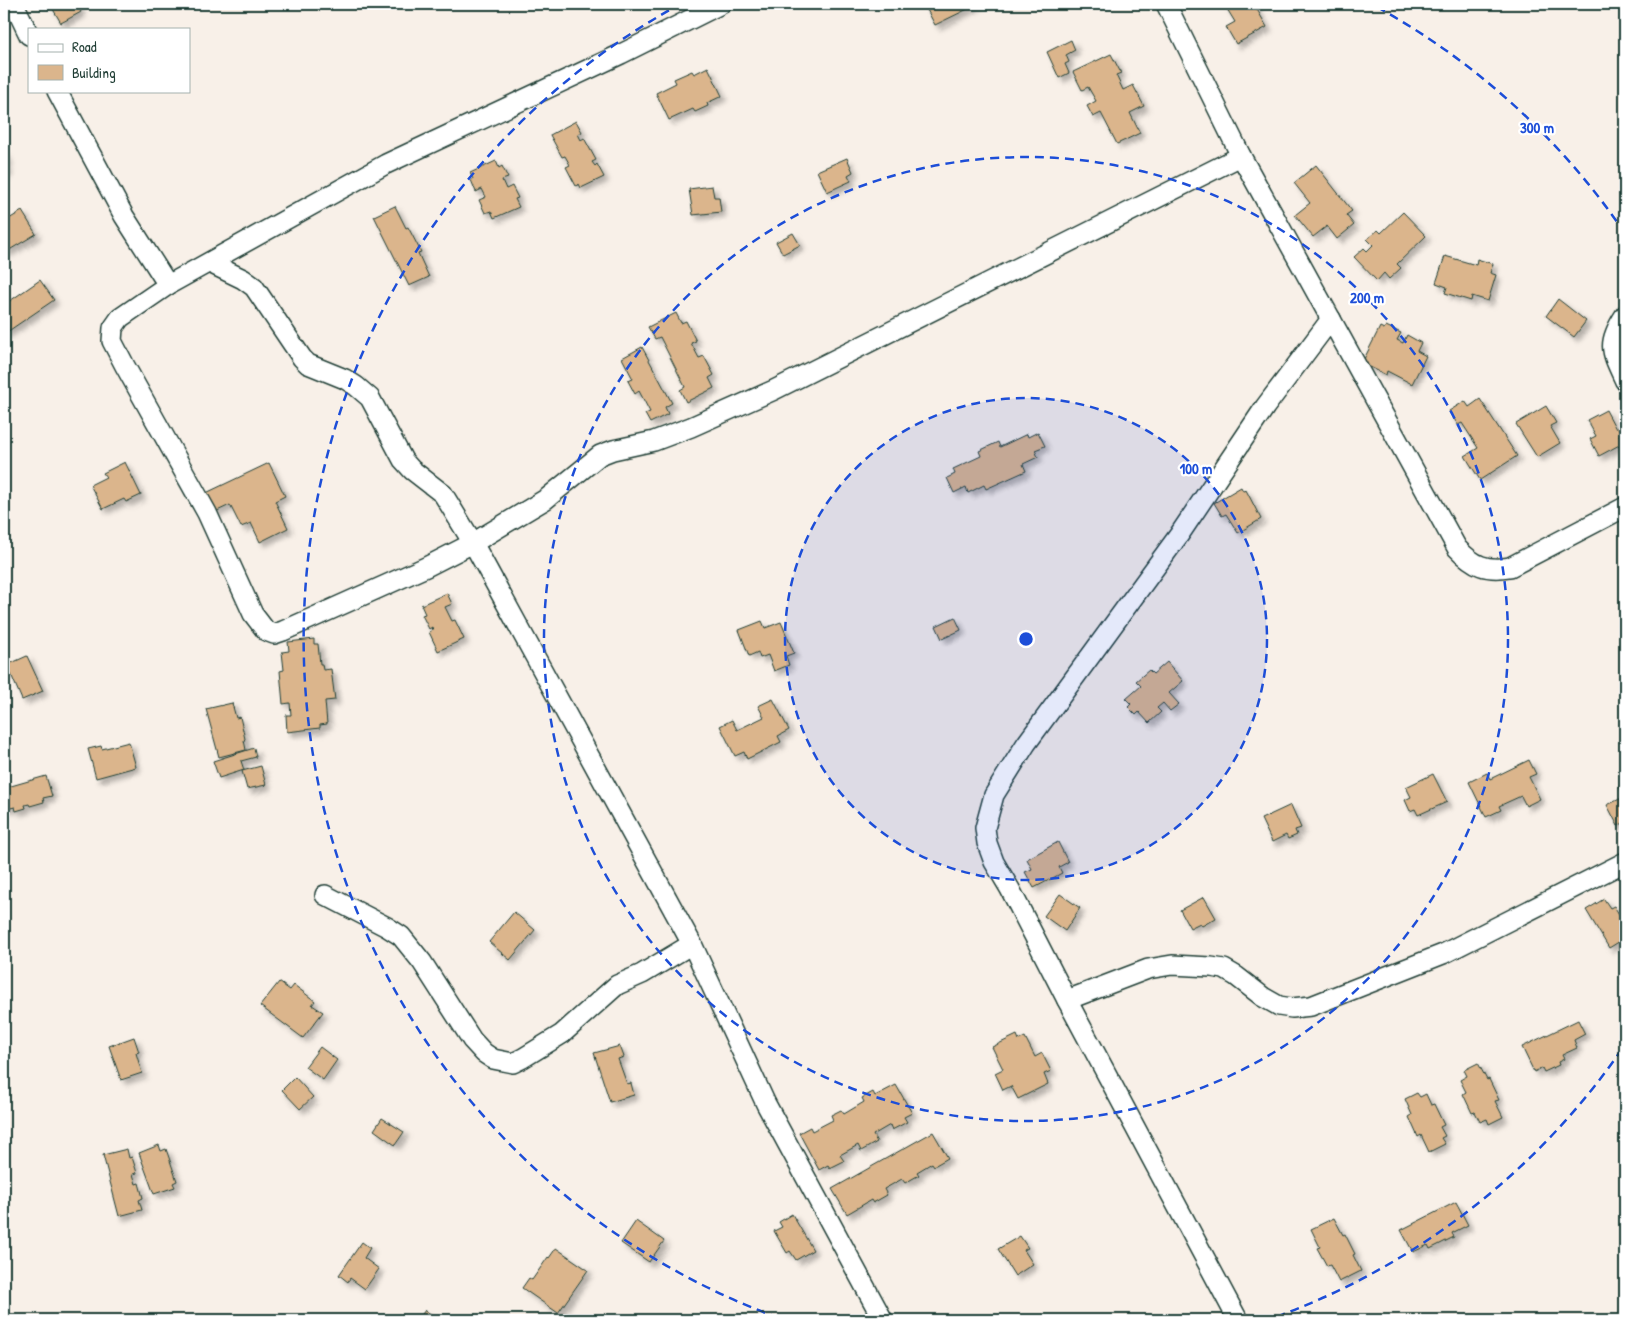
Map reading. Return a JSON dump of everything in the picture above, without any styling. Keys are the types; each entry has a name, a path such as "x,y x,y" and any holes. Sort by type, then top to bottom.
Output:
{"street":[{"path":"14,4 28,33"},
{"path":"721,4 621,54 386,164 168,285 120,318 113,328 112,341 206,513 253,614 266,631 274,634 283,631 426,567 546,499 600,455 613,450 654,441 691,427 774,390 1240,156"},
{"path":"1166,4 1240,156 1458,548 1468,560 1482,567 1495,569 1510,566 1625,507"},
{"path":"58,92 124,216 168,285"},
{"path":"210,263 243,279 254,287 308,364 345,379 370,398 403,460 424,481 443,494 473,542 692,944 766,1104 881,1319"},
{"path":"1625,314 1617,327 1612,344 1616,361 1625,381"},
{"path":"1238,1320 1067,1000 1019,905 994,862 987,842 985,828 994,795 1026,744 1179,535 1264,407 1331,319"},
{"path":"1067,1000 1148,969 1172,965 1224,969 1279,1006 1292,1008 1311,1006 1443,954 1625,862"},
{"path":"325,895 401,936 422,962 472,1040 484,1053 493,1059 512,1063 562,1034 617,986 642,974 692,944"}],"building":[{"path":"50,4 77,4 81,12 61,23"},
{"path":"924,4 978,4 935,25"},
{"path":"1224,4 1254,4 1267,27 1236,44 1226,27 1235,22"},
{"path":"1071,40 1075,50 1066,55 1069,62 1065,64 1069,73 1059,78 1047,52"},
{"path":"1111,54 1121,73 1116,75 1123,90 1133,85 1144,106 1130,113 1140,133 1117,144 1101,113 1093,117 1087,106 1096,101 1088,87 1082,90 1073,72"},
{"path":"708,67 722,96 707,103 708,106 695,112 693,109 669,120 656,93 676,83 674,79 692,71 694,74"},
{"path":"576,121 582,132 578,134 581,140 584,138 596,160 592,162 595,166 597,164 604,177 581,188 579,184 576,186 566,167 570,165 565,156 562,157 550,135"},
{"path":"4,151 8,161 5,163 8,171 4,173"},
{"path":"847,158 853,172 848,175 851,181 827,192 817,171"},
{"path":"496,161 499,168 502,166 508,178 502,180 506,189 512,186 518,198 515,199 519,207 494,218 491,211 485,213 479,200 486,197 482,189 476,192 470,173"},
{"path":"1316,165 1352,211 1346,215 1354,225 1337,239 1327,226 1313,237 1295,215 1310,203 1294,183"},
{"path":"712,186 714,197 719,197 721,212 693,215 689,189"},
{"path":"395,206 421,252 418,253 429,277 409,286 374,216"},
{"path":"22,211 36,234 6,252 4,248 4,222"},
{"path":"1403,212 1426,236 1397,264 1401,268 1389,279 1384,273 1377,281 1354,257 1364,248 1367,251 1373,245 1367,239 1378,230 1381,233"},
{"path":"793,233 800,245 783,254 776,242"},
{"path":"1445,256 1476,265 1477,259 1493,264 1490,273 1496,275 1488,301 1472,296 1471,301 1445,293 1447,287 1436,283"},
{"path":"40,280 54,300 4,334 4,305"},
{"path":"1558,299 1586,321 1574,337 1546,316"},
{"path":"676,313 681,323 686,321 696,341 691,343 699,358 704,356 714,375 709,378 714,388 686,402 680,390 685,387 660,337 655,339 648,327"},
{"path":"1386,326 1401,333 1397,340 1403,343 1407,335 1421,343 1417,351 1426,356 1412,384 1387,371 1386,375 1362,363 1380,327 1384,329"},
{"path":"642,347 672,403 665,407 668,414 650,423 645,414 650,412 639,391 635,394 628,381 633,379 622,358"},
{"path":"1480,399 1517,456 1480,480 1465,456 1478,448 1462,423 1458,425 1449,411 1465,401 1469,407"},
{"path":"1546,406 1556,423 1550,426 1560,443 1537,457 1516,424"},
{"path":"1606,410 1616,429 1618,427 1622,434 1619,435 1623,443 1599,456 1590,439 1596,436 1587,420"},
{"path":"1038,432 1045,446 1035,450 1038,457 1023,464 1026,471 986,489 984,485 968,493 966,487 954,493 947,478 955,474 953,469 981,456 979,451 998,442 1000,447 1027,434 1028,437"},
{"path":"125,462 141,495 126,502 124,499 103,509 90,485 106,477 103,473"},
{"path":"269,463 285,496 275,501 288,528 260,542 251,523 241,527 230,505 215,512 206,493"},
{"path":"1241,487 1243,491 1246,490 1261,519 1238,533 1226,514 1222,516 1214,503"},
{"path":"447,593 452,604 445,607 452,621 455,620 464,639 438,651 429,632 433,630 432,627 429,629 422,615 425,614 421,605"},
{"path":"955,617 961,630 942,639 936,626"},
{"path":"762,621 765,628 781,622 794,653 786,656 789,665 774,671 768,655 760,658 758,652 749,656 739,630"},
{"path":"314,639 314,644 318,644 320,664 322,664 323,670 331,669 335,700 325,701 327,724 320,725 320,728 287,732 286,715 291,715 290,703 283,704 280,671 284,670 282,652 289,651 288,642"},
{"path":"27,656 43,691 22,700 7,665"},
{"path":"1167,662 1183,681 1169,693 1179,704 1170,711 1163,703 1157,708 1161,712 1149,723 1139,712 1136,715 1128,707 1131,704 1126,699 1141,686 1136,681 1149,670 1153,674"},
{"path":"773,699 789,730 778,736 781,742 747,759 744,752 735,756 720,726 732,720 737,730 764,717 758,706"},
{"path":"232,703 236,718 240,717 246,750 219,757 206,709"},
{"path":"129,742 136,767 96,778 88,749 101,746 102,749"},
{"path":"254,748 256,757 241,761 244,770 219,778 213,761"},
{"path":"1529,760 1536,774 1529,777 1540,799 1526,806 1521,796 1499,806 1501,810 1486,817 1469,782 1487,773 1490,779"},
{"path":"261,766 266,785 247,789 242,771"},
{"path":"1433,774 1447,802 1418,815 1415,809 1410,811 1405,800 1411,797 1406,787"},
{"path":"46,776 52,796 43,798 44,802 30,806 29,804 25,805 26,808 16,811 15,807 6,809 4,788"},
{"path":"1625,783 1625,822 1618,826 1607,805 1624,797 1619,786"},
{"path":"1291,805 1301,828 1295,830 1297,835 1288,839 1286,835 1272,842 1261,819"},
{"path":"1058,842 1068,862 1059,867 1062,873 1034,888 1025,872 1032,869 1027,859"},
{"path":"1060,894 1080,908 1065,931 1044,916"},
{"path":"1204,897 1216,918 1202,926 1200,923 1190,928 1180,910"},
{"path":"1604,899 1610,908 1614,906 1625,924 1622,928 1625,938 1609,948 1586,910"},
{"path":"514,912 535,930 510,960 489,942"},
{"path":"279,982 290,990 294,985 315,1001 312,1005 323,1012 303,1038 260,1006"},
{"path":"1578,1020 1585,1034 1574,1040 1577,1048 1562,1055 1564,1059 1558,1062 1559,1065 1544,1072 1542,1068 1534,1072 1522,1047"},
{"path":"1017,1035 1019,1040 1025,1037 1035,1057 1042,1053 1051,1071 1044,1074 1048,1084 1018,1099 1011,1086 1003,1090 995,1073 1003,1069 992,1047"},
{"path":"134,1037 139,1052 136,1053 142,1073 121,1080 109,1046"},
{"path":"620,1046 624,1057 618,1059 627,1084 631,1083 634,1095 610,1102 594,1053"},
{"path":"320,1047 337,1060 323,1080 305,1067"},
{"path":"1478,1063 1487,1080 1489,1079 1499,1100 1495,1101 1503,1117 1489,1124 1487,1119 1480,1122 1475,1112 1472,1113 1463,1094 1466,1092 1460,1080 1467,1076 1464,1070"},
{"path":"295,1077 313,1097 300,1109 282,1090"},
{"path":"896,1085 912,1113 904,1117 907,1122 892,1130 890,1125 873,1135 877,1142 861,1151 858,1145 840,1155 844,1161 830,1168 828,1165 819,1170 799,1133 810,1127 812,1131 833,1120 831,1115 841,1110 844,1114 864,1102 862,1098 873,1092 875,1096"},
{"path":"1417,1093 1420,1097 1426,1094 1431,1105 1434,1104 1444,1125 1440,1127 1445,1136 1441,1138 1445,1144 1429,1152 1421,1135 1418,1137 1409,1117 1412,1115 1405,1099"},
{"path":"382,1118 404,1132 395,1145 374,1130"},
{"path":"933,1132 948,1158 934,1166 932,1163 917,1172 919,1175 905,1183 902,1179 884,1189 887,1195 873,1203 871,1200 847,1214 832,1189"},
{"path":"159,1145 161,1151 166,1149 177,1181 173,1183 175,1187 154,1194 139,1153"},
{"path":"127,1149 129,1158 132,1157 137,1173 133,1174 136,1184 139,1183 143,1198 139,1200 142,1210 119,1216 103,1155"},
{"path":"1456,1202 1468,1225 1452,1233 1454,1237 1430,1249 1428,1245 1413,1252 1401,1230"},
{"path":"792,1214 813,1250 796,1260 790,1251 787,1253 774,1231 782,1227 779,1222"},
{"path":"1334,1218 1343,1235 1345,1234 1361,1271 1339,1282 1330,1265 1327,1266 1317,1248 1320,1247 1311,1229"},
{"path":"636,1221 664,1241 649,1262 621,1243"},
{"path":"1020,1236 1028,1248 1024,1250 1033,1264 1015,1276 998,1249"},
{"path":"362,1242 370,1248 364,1258 379,1269 365,1289 350,1278 348,1282 339,1275"},
{"path":"556,1248 588,1270 558,1313 522,1288 529,1278 532,1280"},
{"path":"425,1310 439,1320 418,1320"}]}
